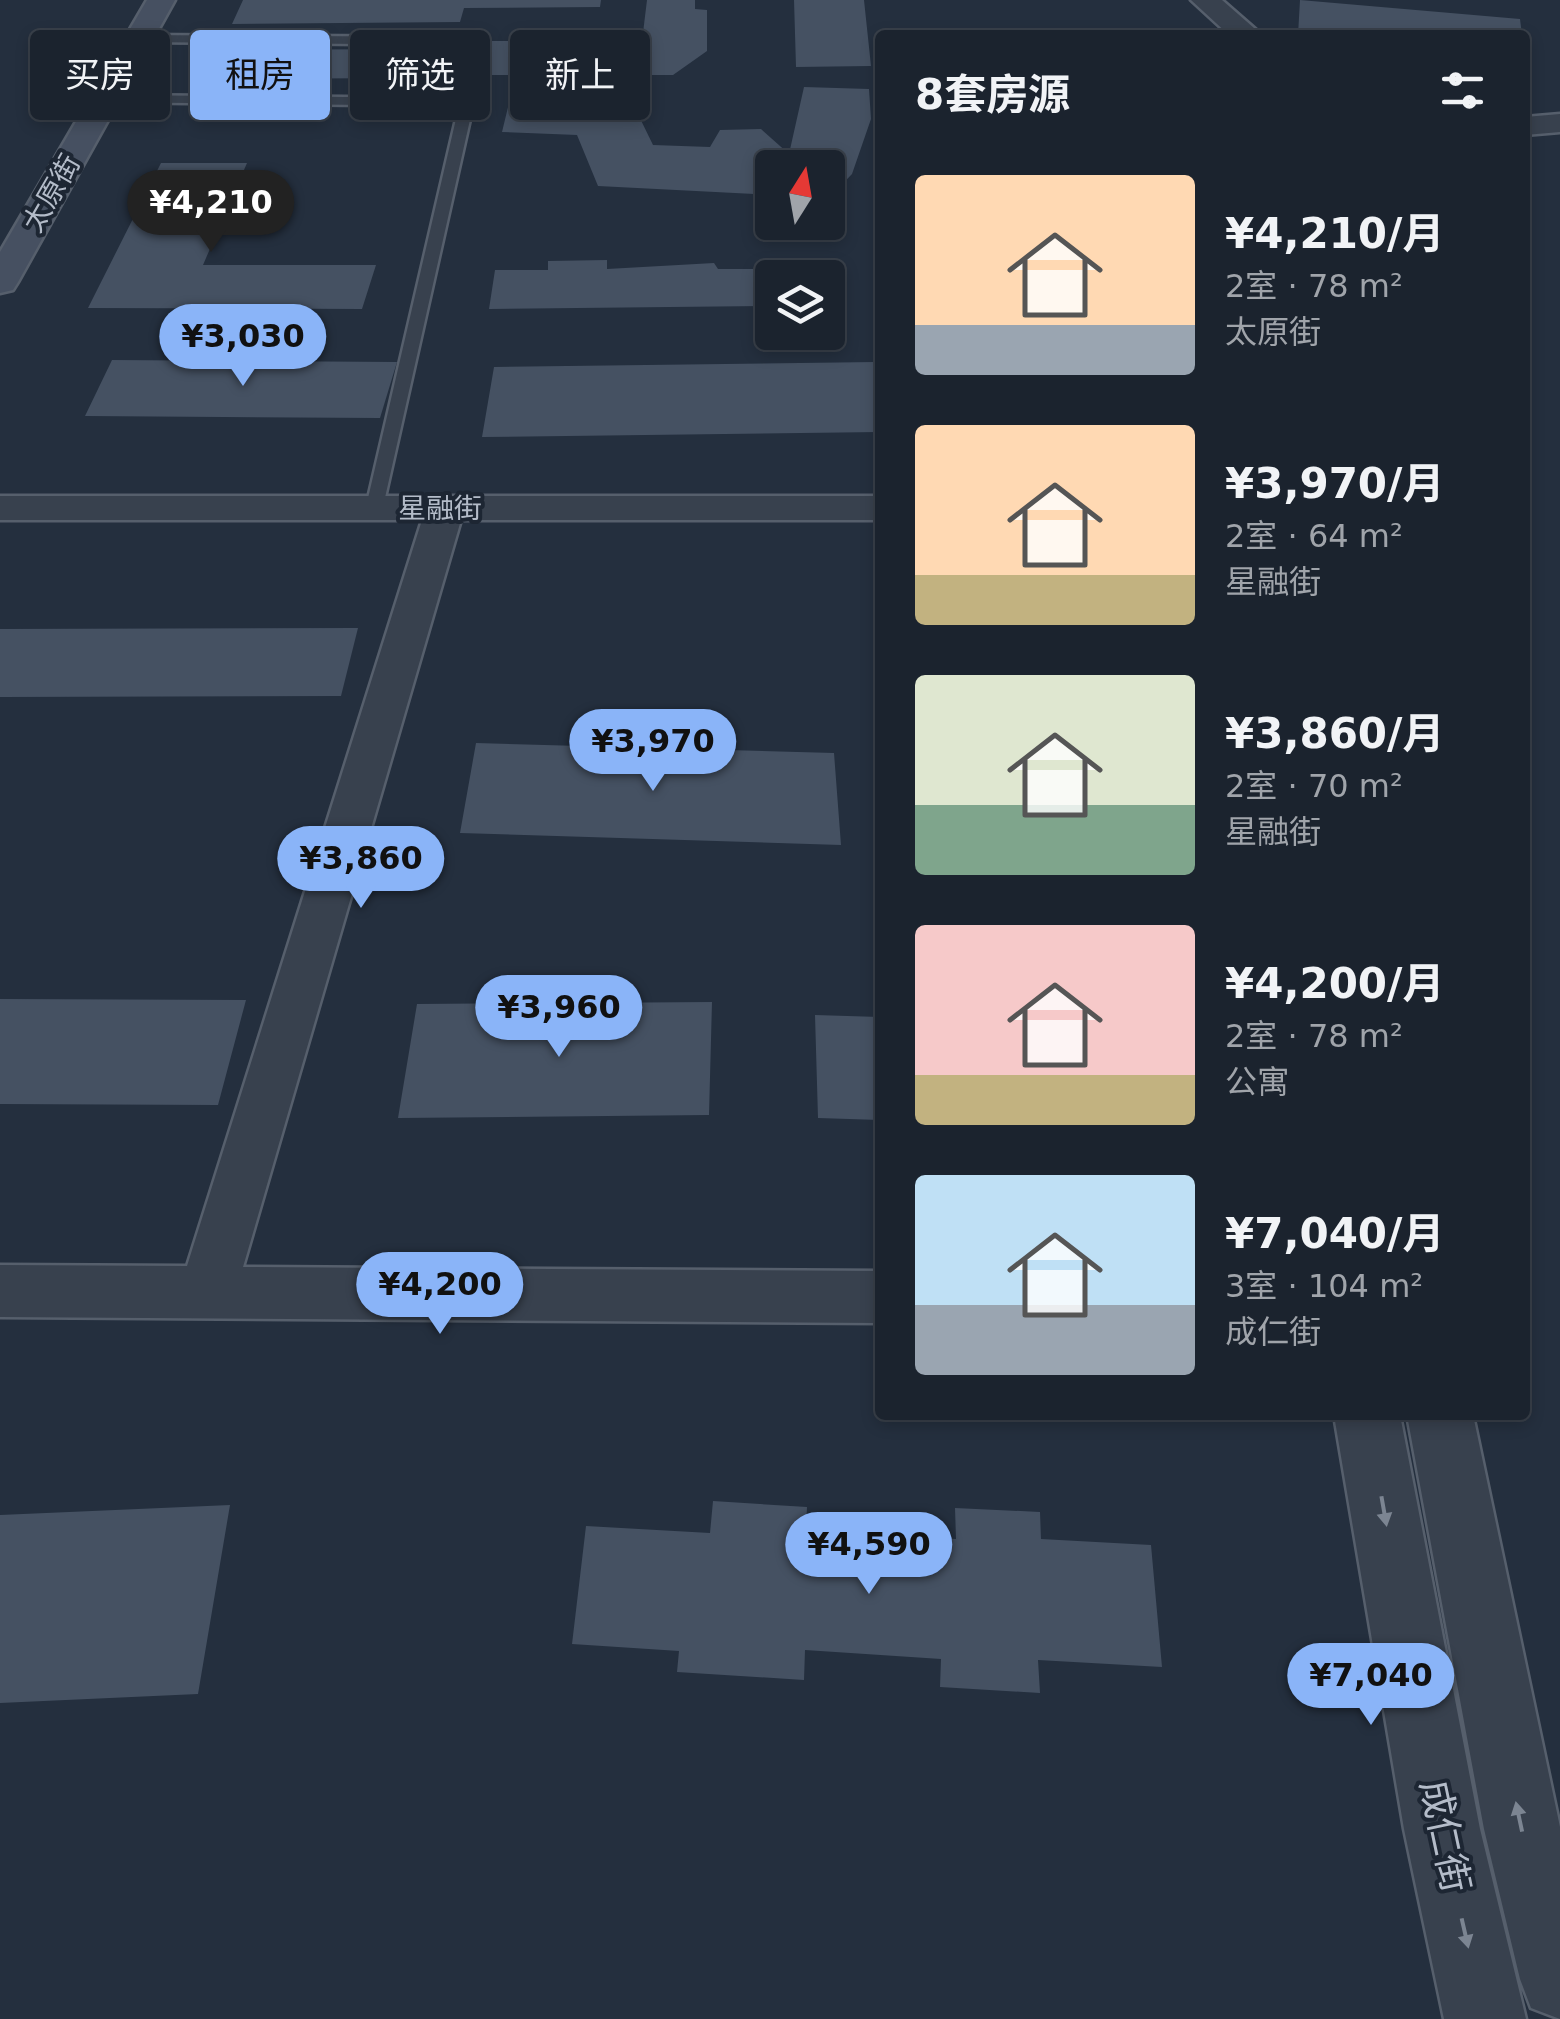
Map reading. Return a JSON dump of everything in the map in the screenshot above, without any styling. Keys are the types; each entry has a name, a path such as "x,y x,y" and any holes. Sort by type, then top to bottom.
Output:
{"main road":[{"path":"110,30 128,0"},
{"name":"太原街","path":"144,30 161,0"},
{"name":"太原街","path":"0,282 92,120"}],"street":[{"path":"1194,6 1208,30"},
{"path":"1194,6 1238,30"},
{"path":"1530,107 1560,105"},
{"path":"1530,126 1560,123"},
{"name":"星融街","path":"0,508 875,508"},
{"path":"207,1292 445,508"},
{"path":"0,1290 875,1297"},
{"name":"成仁街","path":"1368,1420 1442,1829 1485,2019"},
{"path":"1441,1420 1522,1829 1560,1979"}],"lane":[{"path":"170,38 350,40"},
{"path":"170,100 466,102 376,508"}],"building":[{"path":"243,0 601,0 600,7 464,8 460,22 232,24"},
{"path":"647,0 695,0 695,9 707,10 707,51 673,75 650,75 650,30 643,30"},
{"path":"794,0 864,0 871,66 796,67"},
{"path":"1300,0 1520,19 1521,30 1298,30"},
{"path":"490,41 510,41 510,75 490,75"},
{"path":"330,49 350,49 350,78 330,78"},
{"path":"804,87 869,89 871,119 852,174 845,181 845,150 790,150"},
{"path":"509,103 510,120 641,120 653,145 710,147 720,130 761,129 785,150 755,150 755,194 598,186 577,135 502,132"},
{"path":"161,163 247,163 203,265 376,265 362,309 88,308"},
{"path":"607,260 607,269 714,263 718,269 755,269 755,306 489,309 495,270 548,270 548,261"},
{"path":"112,360 397,362 380,418 85,416"},
{"path":"875,362 875,432 482,437 494,367"},
{"path":"358,628 341,696 0,697 0,629"},
{"path":"476,743 834,753 841,845 460,833"},
{"path":"0,999 246,1000 218,1105 0,1104"},
{"path":"712,1002 709,1115 398,1118 417,1004"},
{"path":"815,1015 875,1017 875,1120 818,1118"},
{"path":"713,1501 807,1507 806,1530 956,1539 955,1508 1040,1512 1041,1539 1151,1545 1162,1667 1038,1660 1040,1693 940,1687 941,1659 805,1650 804,1680 677,1672 679,1651 572,1644 586,1526 710,1533"},
{"path":"230,1505 198,1694 0,1703 0,1515"}]}
